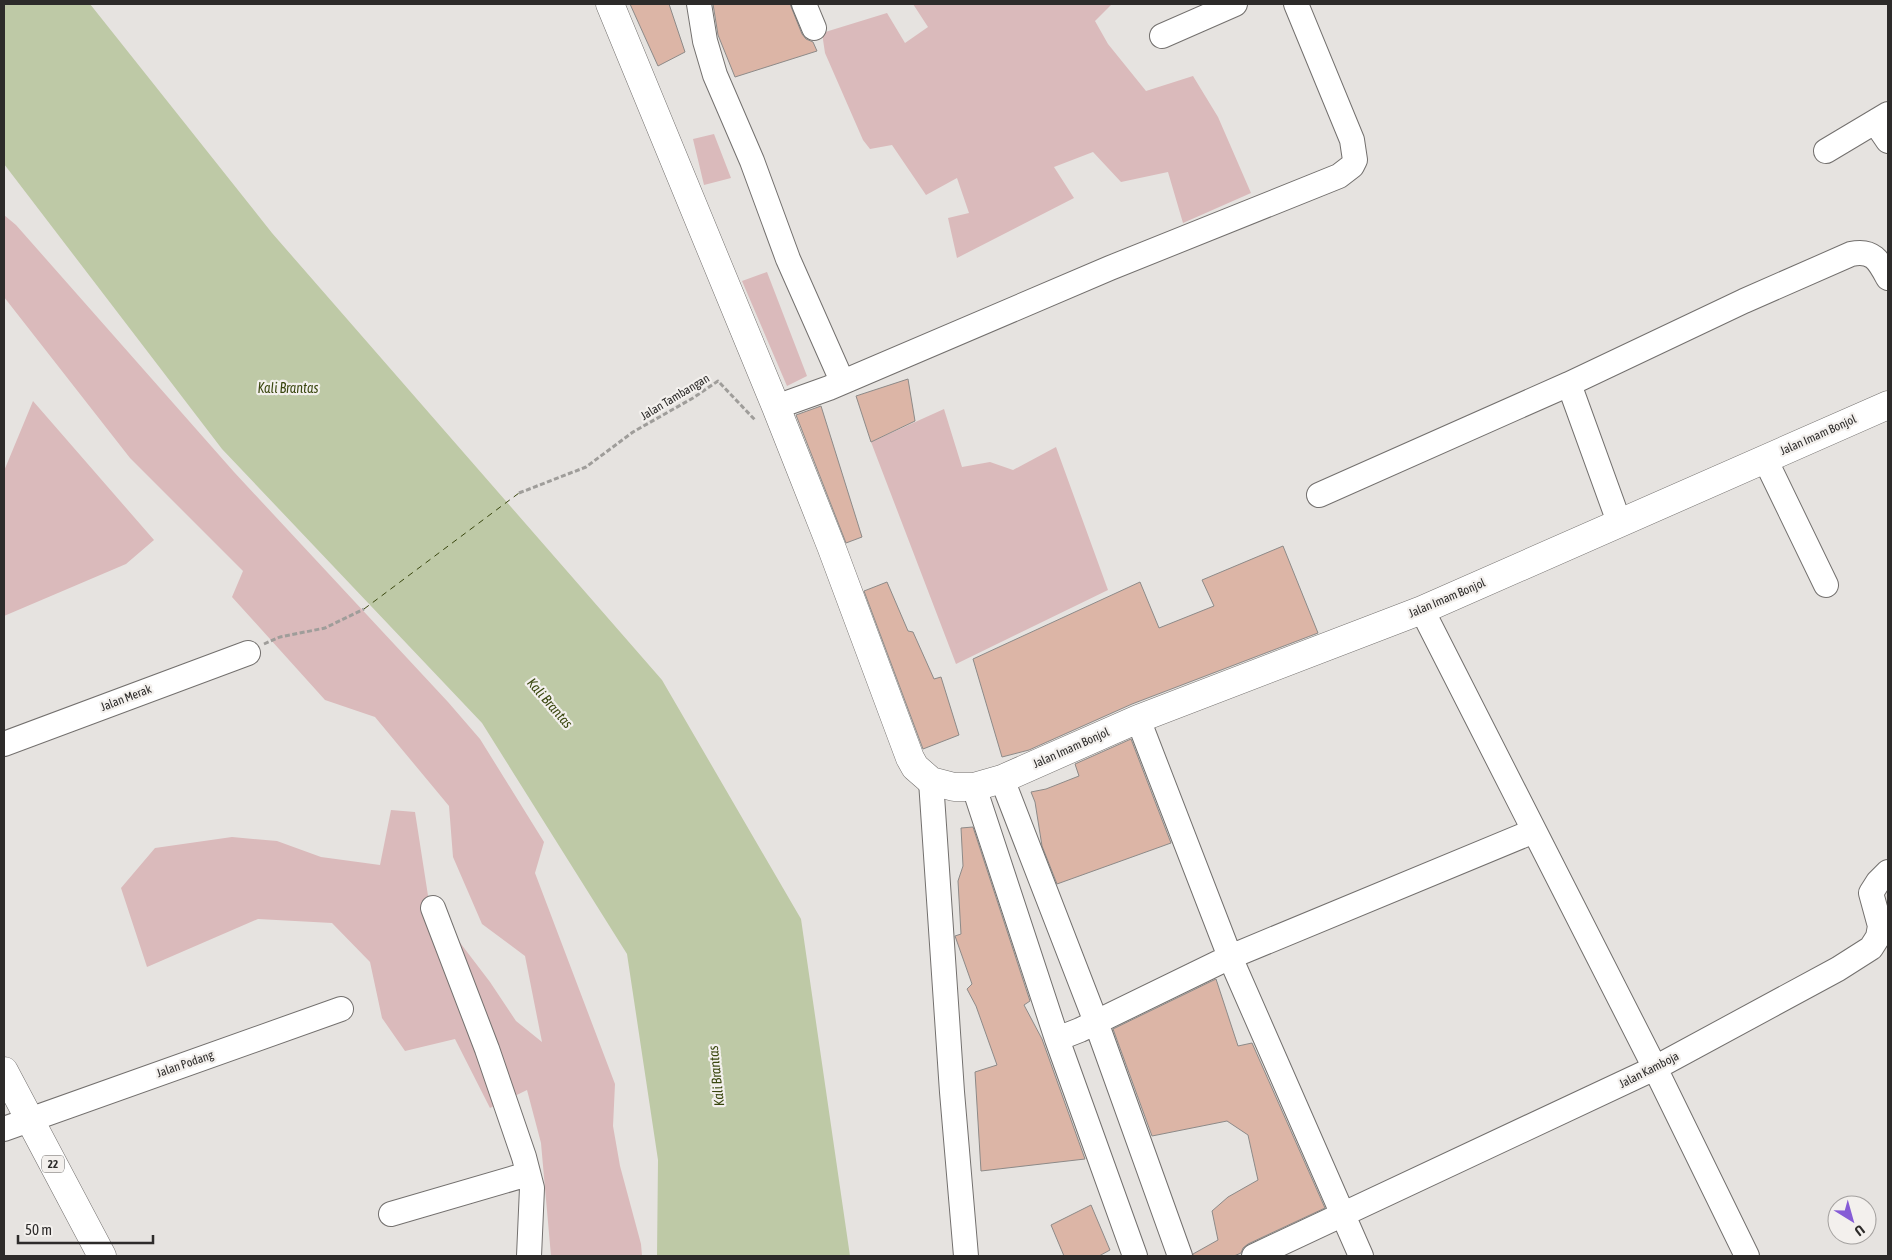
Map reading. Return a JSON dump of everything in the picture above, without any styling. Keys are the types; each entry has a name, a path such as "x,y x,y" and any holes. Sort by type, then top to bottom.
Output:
{"main road":[{"path":"610,4 767,415 831,546 910,758 916,767 931,781 954,787 987,784"},
{"name":"Jalan Imam Bonjol","path":"987,784 1138,719 1422,610 1888,405"},
{"name":"22","path":"4,1071 102,1256"}],"street":[{"path":"699,4 705,41 715,74 752,161 788,259 827,388"},
{"path":"804,4 814,28"},
{"path":"1162,36 1235,4"},
{"path":"767,415 1110,268 1339,176 1347,171 1355,160 1352,140 1296,4"},
{"path":"1826,151 1882,118 1888,141"},
{"path":"1318,495 1569,384 1736,305 1851,254 1868,253 1875,258 1888,278"},
{"path":"1569,384 1619,522"},
{"path":"1765,459 1826,585"},
{"path":"1422,610 1655,1068 1747,1256"},
{"name":"Jalan Merak","path":"4,744 248,652"},
{"path":"1138,719 1230,957 1361,1256"},
{"path":"931,781 952,1092 966,1256"},
{"path":"987,784 1088,1026 1180,1256"},
{"path":"987,784 1058,1039 1135,1256"},
{"path":"1058,1039 1230,957 1534,831"},
{"name":"Jalan Kamboja","path":"1254,1256 1343,1216 1655,1068 1810,985 1871,948 1878,937 1880,926 1871,893 1888,872"},
{"path":"433,908 487,1049 532,1188 529,1256"},
{"name":"Jalan Podang","path":"4,1129 341,1009"},
{"path":"391,1214 528,1174"}],"path":[{"name":"Jalan Tambangan","path":"519,493 586,466 633,432 693,398 718,381 767,415"},
{"path":"248,652 280,637 325,628 364,609"}],"shaded area":[{"path":"913,4 1112,4 1095,21 1108,44 1146,91 1193,76 1218,117 1251,193 1183,223 1168,172 1121,182 1093,152 1054,167 1074,198 957,258 948,218 969,213 957,178 926,195 892,145 870,149 863,140 825,53 822,33 887,13 905,43 928,27"},
{"path":"714,134 731,178 704,185 693,139"},
{"path":"4,215 16,225 234,472 448,702 480,739 544,842 535,873 615,1084 613,1126 620,1166 641,1244 642,1256 551,1256 541,1143 527,1090 490,1108 455,1039 405,1051 382,1018 370,962 332,923 258,919 147,967 121,888 155,848 232,837 277,841 321,857 380,865 391,810 415,812 429,902 490,982 516,1021 542,1042 525,956 482,924 453,857 449,806 375,717 325,700 232,597 243,571 130,458 4,297"},
{"path":"767,272 807,376 787,386 742,281"},
{"path":"33,401 154,540 126,564 4,616 4,471"},
{"path":"944,409 962,467 990,462 1013,470 1056,447 1108,590 956,664 871,442"}],"water":[{"name":"Kali Brantas","path":"4,4 90,4 272,233 662,680 801,919 850,1256 657,1256 658,1160 627,954 482,723 222,449 4,164"}],"building":[{"path":"630,4 669,4 685,52 658,66"},
{"path":"713,4 790,4 802,34 806,39 813,42 817,51 735,77 718,35"},
{"path":"908,379 915,421 871,442 856,396"},
{"path":"821,406 862,537 846,543 796,415"},
{"path":"1283,546 1318,633 1132,704 1029,750 1002,757 973,659 1140,582 1159,628 1214,606 1202,580"},
{"path":"887,582 908,631 913,632 934,679 941,677 959,735 923,749 864,591"},
{"path":"1131,739 1171,843 1057,884 1042,846 1035,802 1031,792 1046,789 1079,776 1075,764"},
{"path":"973,827 1030,1001 1024,1005 1042,1039 1085,1159 981,1171 975,1072 997,1065 976,1006 967,989 972,984 955,936 961,934 958,881 963,866 961,828"},
{"path":"1216,979 1238,1046 1252,1043 1325,1208 1248,1244 1241,1253 1234,1256 1193,1256 1193,1254 1218,1240 1212,1211 1228,1197 1258,1180 1248,1135 1227,1121 1152,1136 1113,1029"},
{"path":"1091,1205 1110,1250 1099,1256 1064,1256 1051,1225"}],"ferry route":[{"path":"364,609 519,493"}]}
